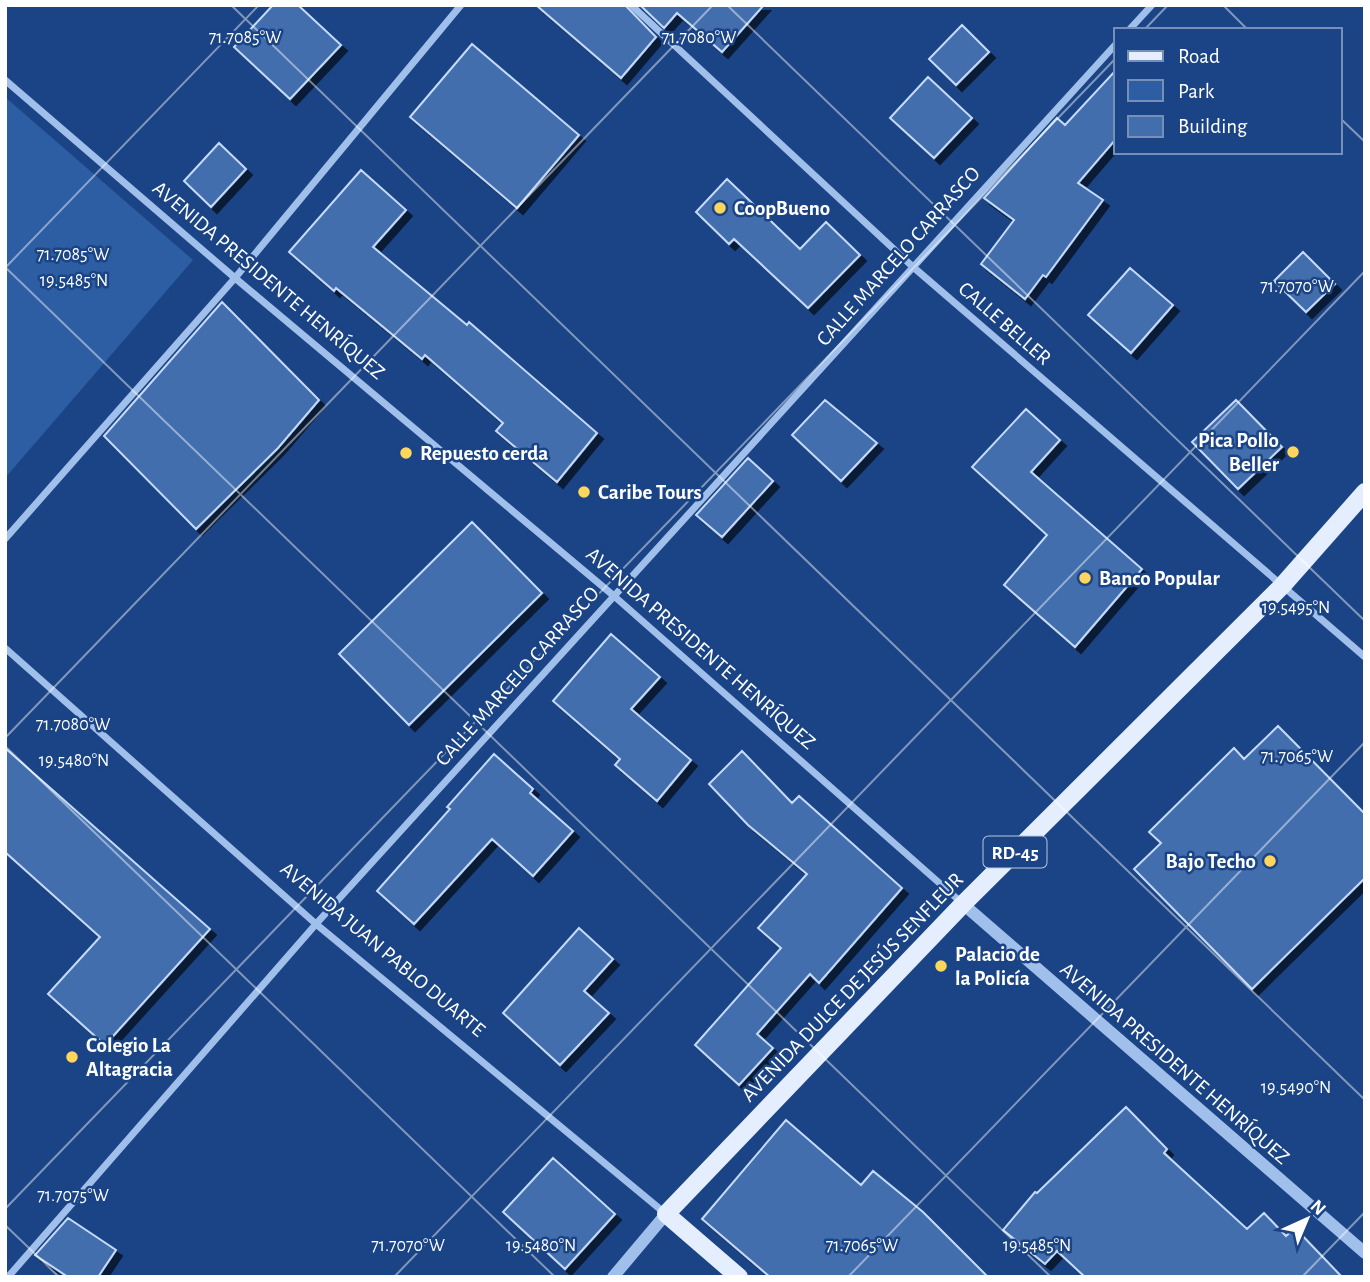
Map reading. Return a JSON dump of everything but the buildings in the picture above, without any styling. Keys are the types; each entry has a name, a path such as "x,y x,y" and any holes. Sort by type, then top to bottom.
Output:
{"main road":[{"name":"AVENIDA DULCE DE JESÚS SENFLEUR","path":"666,1214 963,904 1282,586 1365,492"},
{"name":"AVENIDA JUAN PABLO DUARTE","path":"666,1214 739,1277"}],"street":[{"path":"5,539 234,278 461,5"},
{"name":"CALLE BELLER","path":"631,5 912,266 1365,657"},
{"path":"1131,28 1152,5"},
{"name":"CALLE MARCELO CARRASCO","path":"8,1277 316,924 1114,46"},
{"name":"AVENIDA PRESIDENTE HENRÍQUEZ","path":"5,80 234,278 614,596 1365,1253"},
{"name":"AVENIDA JUAN PABLO DUARTE","path":"5,648 316,924 666,1214"},
{"name":"AVENIDA DULCE DE JESÚS SENFLEUR","path":"612,1277 666,1214"}],"green space":[{"path":"5,97 193,260 5,478"}],"place":[{"name":"CoopBueno","path":"720,208"},
{"name":"Pica Pollo Beller","path":"1293,452"},
{"name":"Repuesto cerda","path":"406,453"},
{"name":"Caribe Tours","path":"584,492"},
{"name":"Banco Popular","path":"1085,578"},
{"name":"Bajo Techo","path":"1270,861"},
{"name":"Palacio de la Policía","path":"941,966"},
{"name":"Colegio La Altagracia","path":"72,1057"}]}
